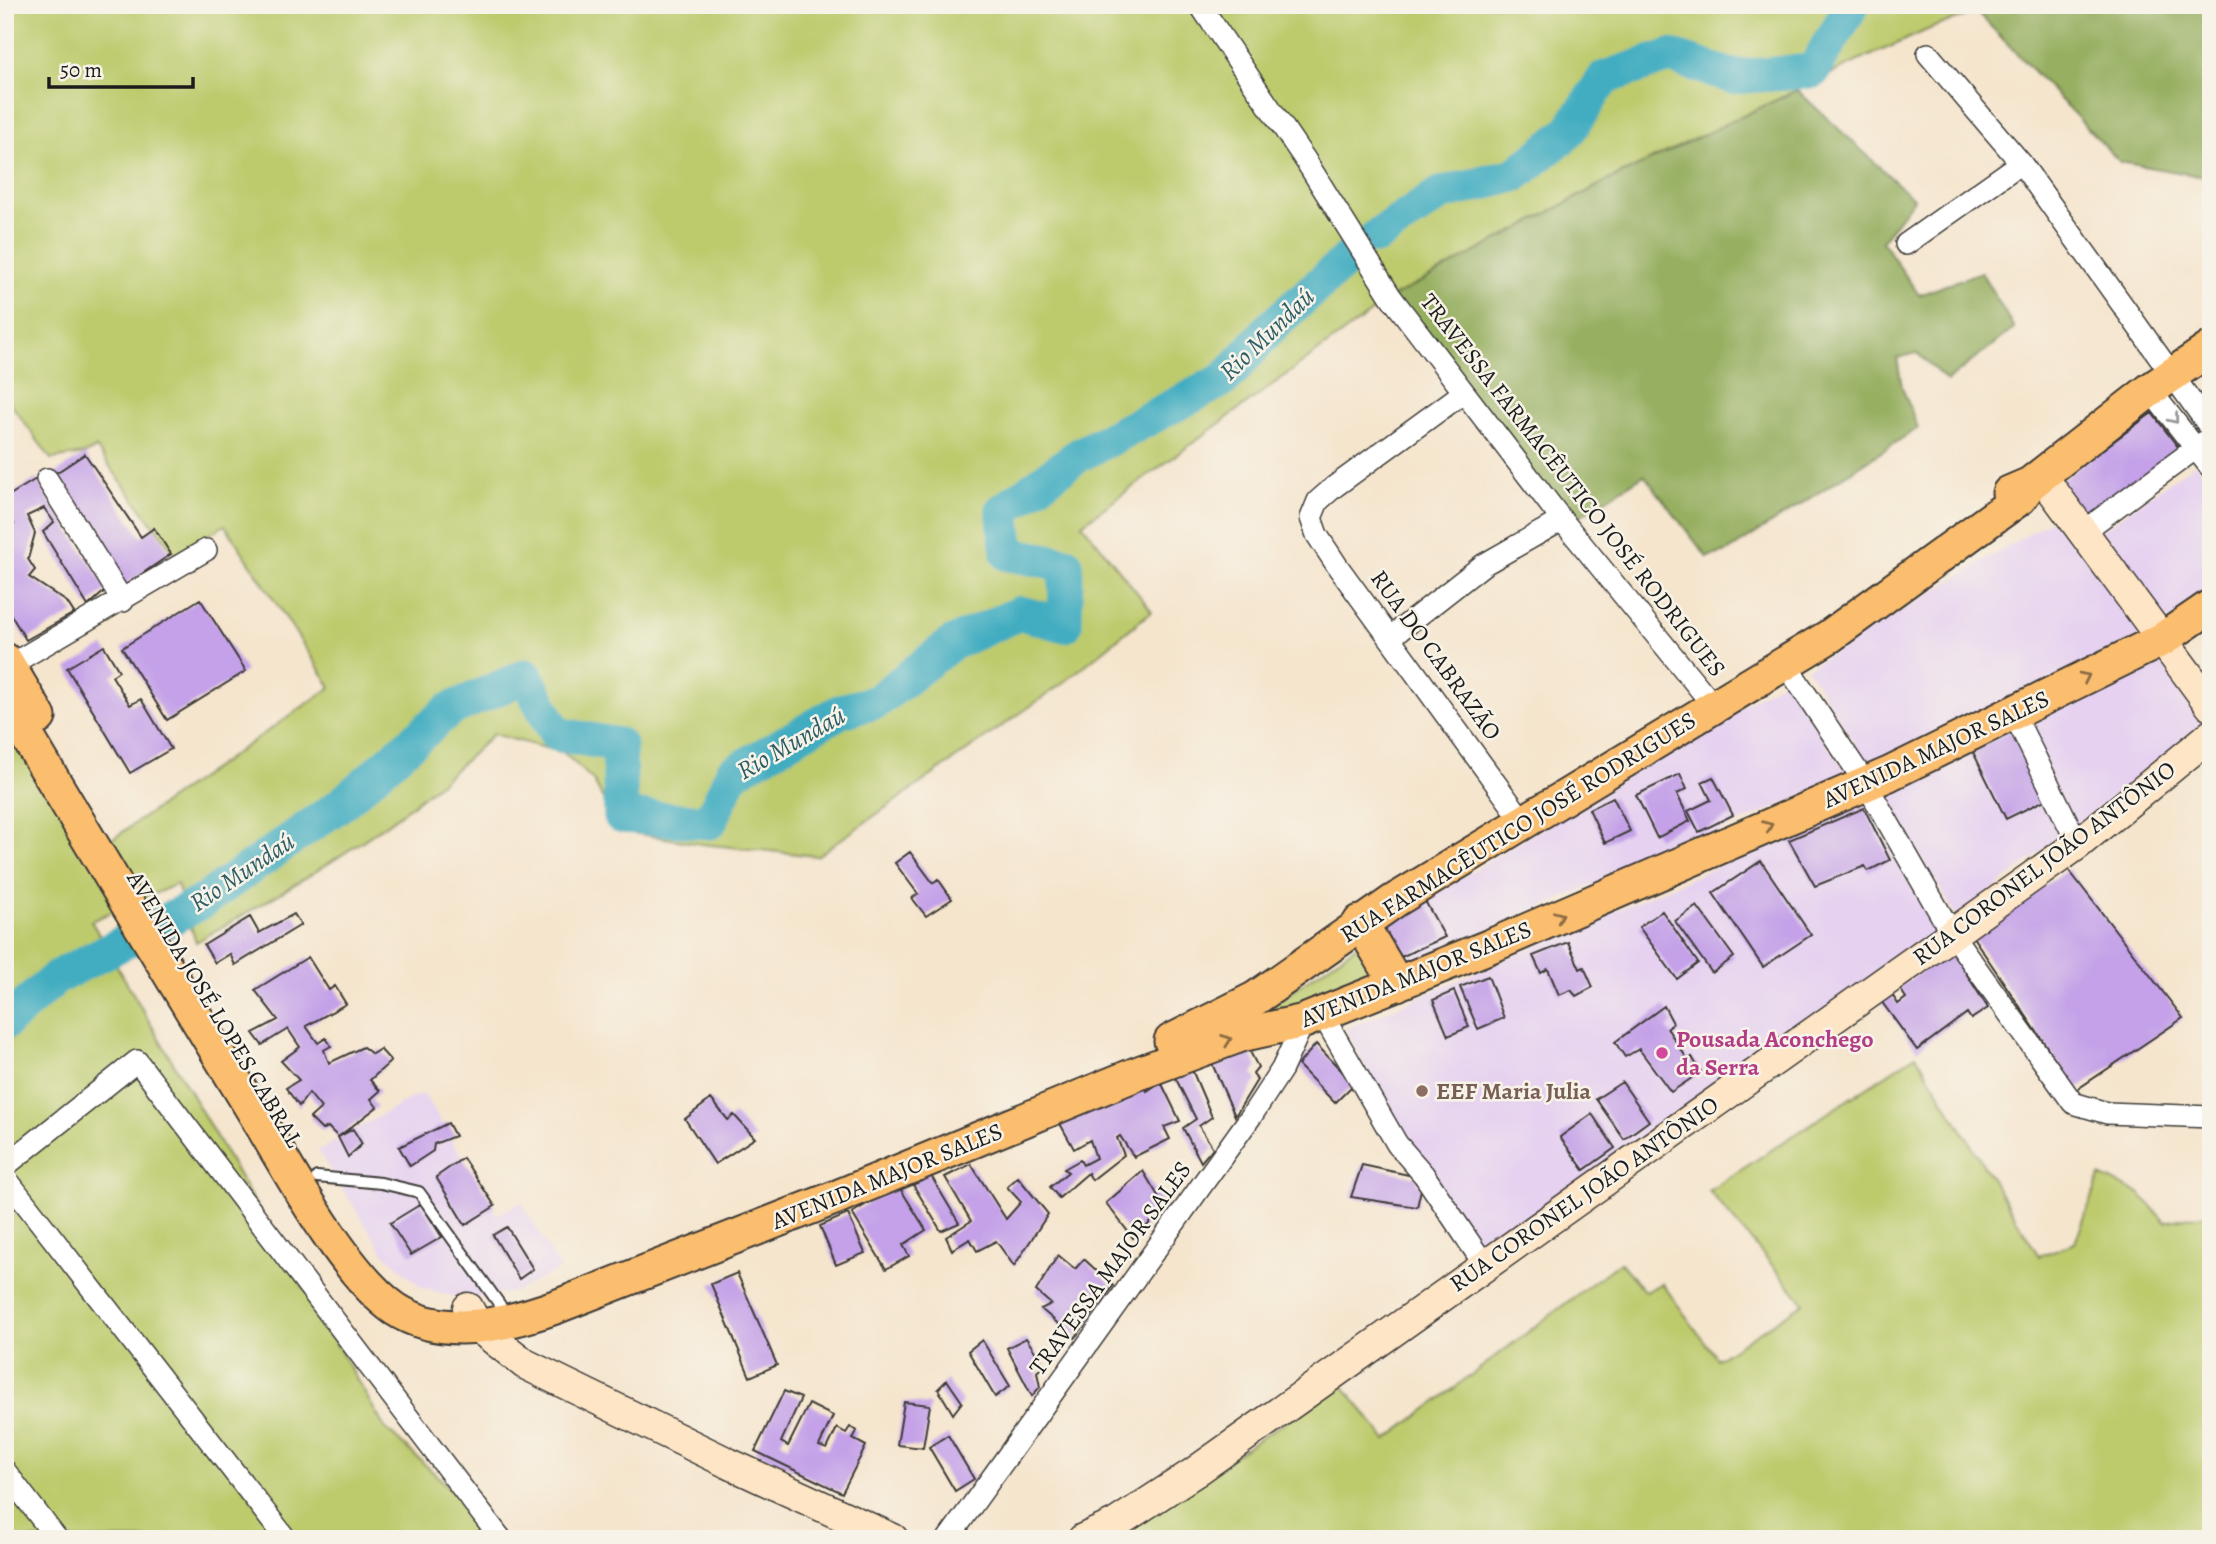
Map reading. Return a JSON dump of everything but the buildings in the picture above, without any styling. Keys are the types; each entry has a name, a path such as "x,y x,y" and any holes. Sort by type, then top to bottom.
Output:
{"main road":[{"name":"RUA FARMACÊUTICO JOSÉ RODRIGUES","path":"1261,1013 1360,922 1797,655 1805,638 2010,492 2036,479 2211,348"},
{"name":"AVENIDA MAJOR SALES","path":"482,1313 1031,1108 1136,1074 1261,1013 1313,1018 1397,984 1866,784 2163,639 2211,606"},
{"name":"AVENIDA JOSÉ LOPES CABRAL","path":"7,665 141,906"},
{"name":"AVENIDA JOSÉ LOPES CABRAL","path":"5,699 172,957 242,1048 309,1182 399,1286 433,1305 482,1313"},
{"path":"1360,922 1397,984"}],"street":[{"name":"TRAVESSA FARMACÊUTICO JOSÉ RODRIGUES","path":"1200,5 1306,161 1391,298 1562,520 1713,705"},
{"path":"1928,54 2021,163 2161,383 2204,442 2211,468"},
{"path":"1906,244 2021,163"},
{"path":"2161,383 2211,429"},
{"name":"RUA DO CABRAZÃO","path":"1463,393 1318,500 1311,517 1317,535 1331,556 1524,821"},
{"path":"2084,531 2204,442"},
{"path":"47,479 123,601"},
{"path":"2036,479 2084,531 2211,706"},
{"path":"1391,637 1483,565 1562,520"},
{"path":"7,665 123,601 206,550"},
{"path":"1797,655 1866,784 1952,934 2073,1103 2107,1113 2211,1117"},
{"path":"2013,712 2078,844"},
{"name":"RUA CORONEL JOÃO ANTÔNIO","path":"1083,1539 1115,1524 1195,1472 1952,934 2078,844 2211,735"},
{"path":"1313,1018 1397,1144 1424,1175 1485,1264"},
{"name":"TRAVESSA MAJOR SALES","path":"948,1539 1252,1115 1313,1018"},
{"path":"5,1166 137,1061 501,1539"},
{"path":"5,1177 286,1539"},
{"path":"482,1313 525,1364 893,1539"},
{"path":"5,1471 57,1539"}],"lane":[{"path":"309,1182 380,1184 419,1192 482,1313"}],"shaded area":[{"path":"2196,463 2211,485 2211,591 2166,624 2098,533"},
{"path":"2058,516 2145,635 1872,771 1807,668"},
{"path":"2159,651 2209,722 1957,917 1883,794"},
{"path":"1785,680 1849,776 1401,967 1383,926"},
{"path":"1865,802 1937,933 1483,1256 1411,1158 1346,1029"},
{"path":"424,1094 497,1215 521,1202 560,1269 515,1292 463,1299 422,1288 384,1253 318,1151 413,1097"}],"green space":[{"path":"5,5 1984,5 1977,12 1934,27 1856,62 1607,181 1391,298 1082,524 1152,611 1062,684 817,856 702,844 620,831 593,780 564,753 493,734 425,795 352,848 196,942 177,884 91,921 385,1428 506,1539 5,1539 5,713 95,851 331,687 225,525 176,555 96,448 85,454 51,459 5,396"},
{"path":"1984,5 2211,5 2211,178 2120,162 1977,12"},
{"path":"1797,90 1914,199 1882,241 1919,295 1981,272 2014,328 1947,381 1917,353 1897,358 1902,387 1918,428 1727,552 1707,557 1644,475 1566,525 1391,298 1607,181"},
{"path":"1359,944 1376,974 1289,1011 1275,1011 1273,1004"},
{"path":"1916,1055 2039,1256 2075,1243 2100,1176 2139,1193 2165,1222 2211,1213 2211,1539 1108,1539 1342,1384 1386,1440 1620,1262 1645,1292 1662,1283 1717,1359 1804,1303 1709,1191"}],"waterway":[{"name":"Rio Mundaú","path":"1376,237 1440,194 1515,175 1568,133 1604,78 1670,56 1734,77 1813,71 1852,5"},
{"name":"Rio Mundaú","path":"5,1023 57,977 200,903 340,805 449,710 526,676 556,734 619,745 621,816 710,822 732,773 841,711 876,702 951,644 1020,613 1065,625 1066,564 1008,554 1003,510 1079,455 1225,379 1273,325 1351,256"}],"place":[{"name":"Pousada Aconchego da Serra","path":"1662,1053"},
{"name":"EEF Maria Julia","path":"1422,1091"}]}
